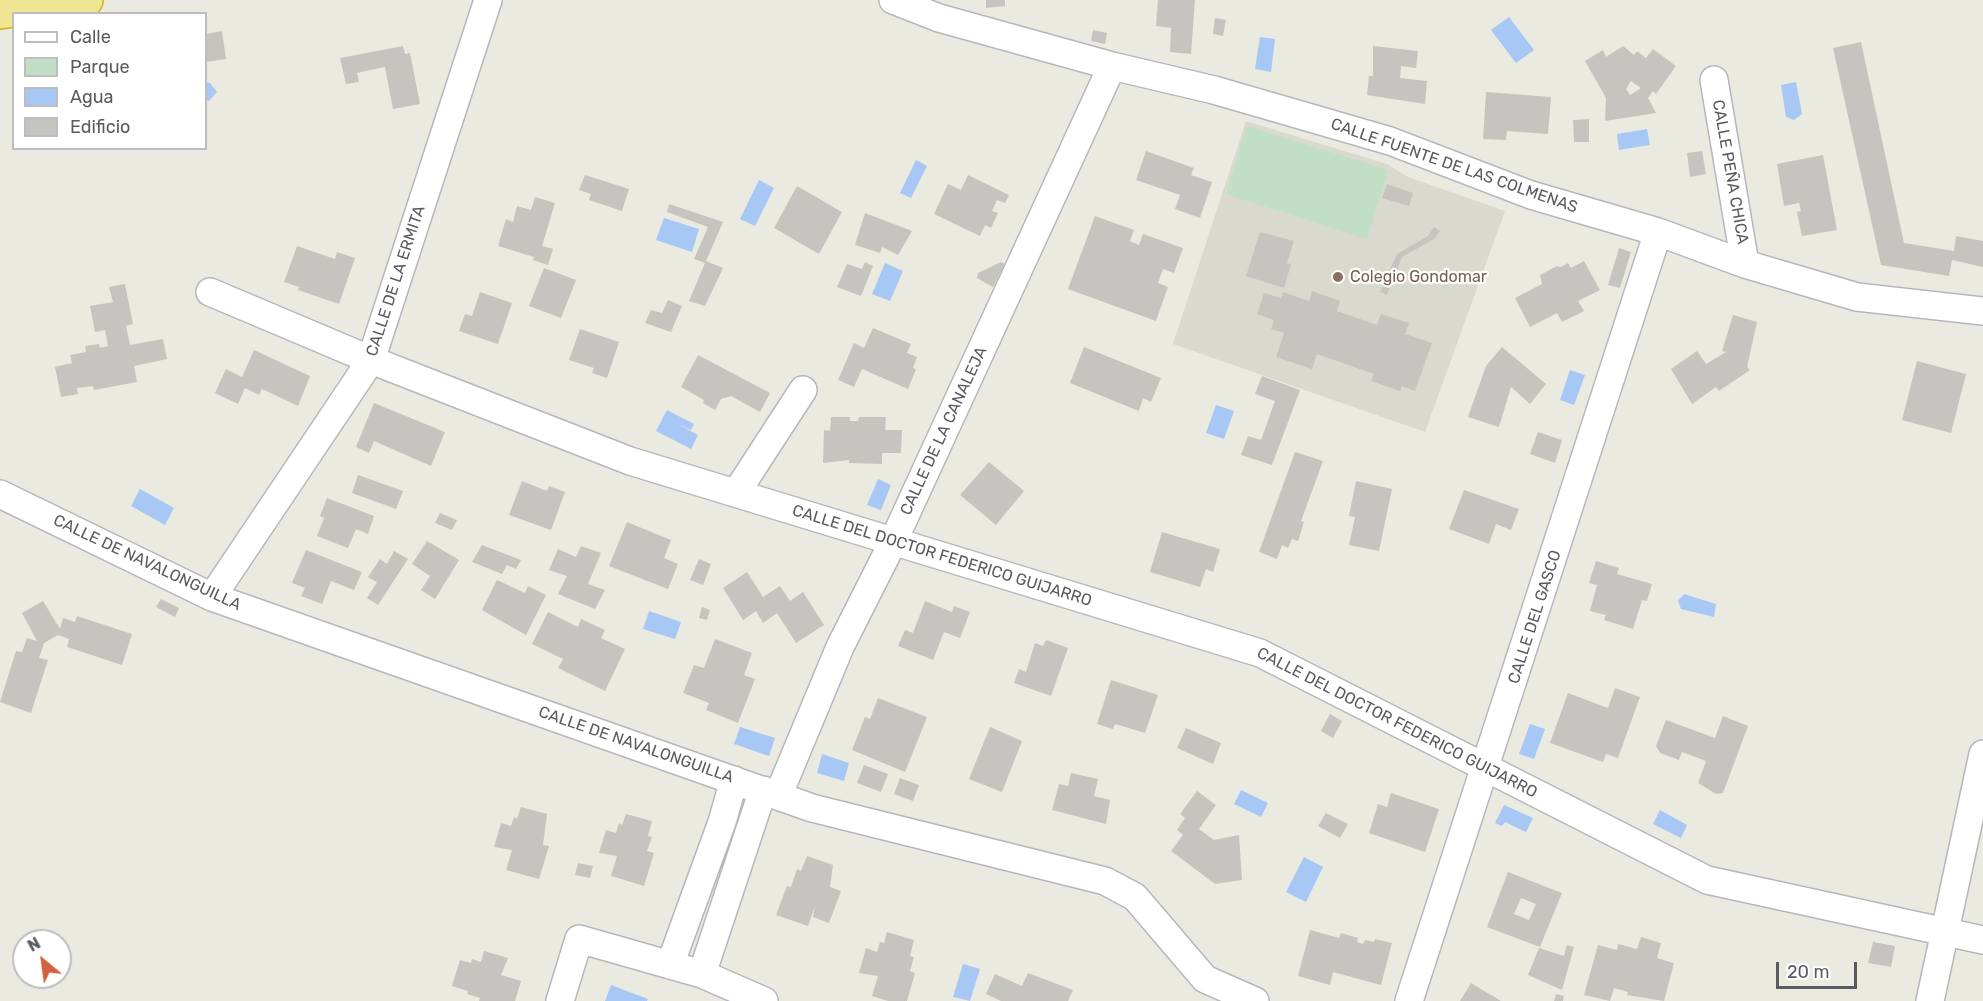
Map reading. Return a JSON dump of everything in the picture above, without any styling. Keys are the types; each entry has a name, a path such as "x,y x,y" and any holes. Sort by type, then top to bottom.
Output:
{"highway":[{"path":"0,12 86,0"}],"street":[{"name":"CALLE DE LA ERMITA","path":"212,597 371,360 488,0"},
{"name":"CALLE FUENTE DE LAS COLMENAS","path":"892,0 939,18 1112,66 1214,90 1390,141 1531,195 1658,232 1745,264 1857,297 1983,311"},
{"name":"CALLE DE LA CANALEJA","path":"702,974 770,793 893,542 1112,66"},
{"name":"CALLE PEÑA CHICA","path":"1714,80 1745,264"},
{"name":"CALLE DEL GASCO","path":"1409,1001 1658,232"},
{"name":"CALLE DEL DOCTOR FEDERICO GUIJARRO","path":"210,292 371,360 630,461 1260,653 1707,880 1983,940"},
{"path":"736,494 803,390"},
{"name":"CALLE DE NAVALONGUILLA","path":"0,494 212,597 812,808 1105,881 1134,897 1202,990 1255,1001"},
{"path":"1930,1001 1983,754"},
{"path":"670,965 722,822 734,780"},
{"path":"560,1001 579,939 702,974 764,1001"}],"shaded area":[{"name":"Colegio Gondomar","path":"1246,121 1387,164 1408,177 1505,211 1425,432 1173,344"}],"green space":[{"path":"1247,126 1388,170 1367,239 1226,194"}],"water":[{"path":"1509,17 1534,50 1516,63 1491,30"},
{"path":"1260,37 1275,39 1271,72 1255,69"},
{"path":"207,82 217,92 207,100"},
{"path":"1796,82 1802,114 1794,120 1786,117 1781,85"},
{"path":"1647,129 1650,145 1619,150 1617,134"},
{"path":"916,160 927,166 911,198 900,193"},
{"path":"759,180 774,188 755,226 740,219"},
{"path":"664,218 699,229 692,252 656,240"},
{"path":"885,263 903,271 890,301 872,294"},
{"path":"1570,370 1585,375 1574,405 1560,400"},
{"path":"1216,405 1234,411 1224,439 1206,433"},
{"path":"667,410 694,424 691,430 678,424 698,435 691,449 656,431"},
{"path":"878,479 891,485 881,510 867,505"},
{"path":"140,489 174,508 165,525 131,506"},
{"path":"1684,594 1716,604 1714,617 1681,609 1678,601"},
{"path":"649,611 681,622 675,639 643,629"},
{"path":"1530,724 1545,729 1534,759 1519,754"},
{"path":"740,727 775,738 769,756 734,744"},
{"path":"822,754 849,763 844,781 817,773"},
{"path":"1241,790 1268,803 1261,817 1234,804"},
{"path":"1504,805 1533,818 1526,832 1505,822 1502,826 1495,823"},
{"path":"1660,810 1687,825 1681,838 1653,824"},
{"path":"1304,857 1323,867 1306,902 1286,892"},
{"path":"963,964 980,969 970,1001 953,997"},
{"path":"611,985 648,999 647,1001 605,1001"}],"building":[{"path":"986,0 1005,0 1005,6 986,8"},
{"path":"1158,0 1195,0 1191,54 1170,52 1171,28 1156,26"},
{"path":"1215,18 1226,20 1223,36 1213,34"},
{"path":"1093,30 1107,33 1105,44 1091,41"},
{"path":"222,31 226,59 207,62 207,34"},
{"path":"1861,42 1904,243 1954,251 1956,236 1983,241 1983,267 1952,260 1949,276 1881,265 1833,48"},
{"path":"403,46 405,54 410,53 420,104 393,109 385,67 357,73 359,82 346,84 340,58"},
{"path":"1373,46 1418,51 1416,68 1401,66 1400,78 1427,81 1425,104 1367,95 1369,76 1373,76"},
{"path":"1623,46 1634,55 1637,51 1646,58 1653,49 1676,66 1656,94 1653,91 1648,98 1656,113 1605,121 1606,98 1585,61 1603,50 1606,57","holes":["1631,81 1641,88 1630,95 1626,89"]},
{"path":"1486,92 1551,97 1548,134 1507,131 1506,140 1483,139"},
{"path":"1589,119 1589,142 1574,142 1573,120"},
{"path":"1146,151 1194,168 1191,175 1212,182 1200,218 1175,209 1180,195 1136,180"},
{"path":"1702,151 1706,174 1690,177 1687,153"},
{"path":"1823,155 1837,230 1802,236 1797,212 1801,211 1799,203 1784,206 1777,164"},
{"path":"585,175 629,189 622,211 589,200 591,194 579,190"},
{"path":"968,175 1009,195 1005,203 997,200 992,211 998,213 991,228 985,225 980,236 934,214 948,184 961,190"},
{"path":"1387,184 1413,193 1409,206 1382,198"},
{"path":"797,186 842,212 819,254 774,228"},
{"path":"535,197 555,203 542,246 553,249 548,265 533,260 534,257 498,246 506,219 513,222 517,206 531,210"},
{"path":"669,204 723,222 706,261 723,268 705,306 689,301 705,263 694,259 708,227 667,212"},
{"path":"865,213 912,231 898,255 882,247 880,253 855,245"},
{"path":"1095,216 1134,230 1130,241 1139,245 1143,234 1183,248 1174,273 1163,269 1158,283 1168,287 1156,321 1068,289"},
{"path":"1434,227 1440,231 1434,239 1402,257 1387,295 1380,292 1397,254 1428,236"},
{"path":"1260,232 1294,241 1287,263 1291,264 1284,288 1246,276"},
{"path":"297,246 335,259 337,252 355,258 339,304 298,290 299,287 284,282"},
{"path":"1619,248 1631,252 1620,288 1608,285"},
{"path":"1584,261 1600,290 1578,301 1584,311 1562,322 1557,313 1530,327 1515,298 1542,284 1540,275 1557,266 1561,267 1568,263 1571,268"},
{"path":"865,262 873,266 861,296 837,287 847,264 862,269"},
{"path":"1001,262 1005,264 993,287 977,278 978,273"},
{"path":"544,268 576,280 561,318 529,306"},
{"path":"125,284 133,324 126,326 130,345 163,339 167,359 134,366 137,382 94,390 93,386 77,388 78,394 61,397 55,367 72,363 70,355 86,352 85,346 99,344 100,348 108,346 105,330 95,332 90,306 113,302 109,287"},
{"path":"1312,291 1340,301 1337,311 1377,325 1381,314 1409,323 1405,334 1432,343 1415,391 1402,386 1400,391 1371,381 1374,374 1317,354 1312,369 1276,357 1284,333 1271,329 1274,320 1257,314 1264,293 1281,298 1283,292 1309,301"},
{"path":"480,292 512,303 498,344 459,331 465,314 472,316"},
{"path":"668,300 682,306 671,332 645,323 651,310 662,313"},
{"path":"1733,315 1757,322 1747,367 1750,370 1719,391 1716,387 1692,404 1671,369 1697,351 1706,364 1726,352 1722,351"},
{"path":"873,328 911,344 907,353 917,357 913,368 916,369 908,389 862,369 854,387 838,380 854,343 864,348"},
{"path":"580,329 619,342 607,378 592,373 594,368 569,360"},
{"path":"1084,347 1161,378 1151,402 1143,398 1139,411 1070,383"},
{"path":"1502,347 1546,384 1530,404 1511,387 1499,427 1468,417 1486,366"},
{"path":"254,350 310,376 298,406 262,389 259,395 245,388 238,404 215,393 226,369 242,377"},
{"path":"698,355 770,393 760,412 731,396 721,399 715,410 703,403 704,400 681,387"},
{"path":"1917,361 1966,374 1951,433 1902,420"},
{"path":"1262,376 1300,390 1272,465 1241,455 1248,436 1261,440 1275,401 1255,394"},
{"path":"374,403 445,432 431,466 374,441 369,453 356,447"},
{"path":"831,417 850,417 850,421 858,421 859,417 886,417 885,430 902,430 901,453 882,453 882,464 849,463 849,460 823,463 824,430 830,431"},
{"path":"1538,432 1562,440 1555,463 1530,454"},
{"path":"1295,452 1323,461 1301,521 1304,522 1298,541 1292,539 1288,548 1282,545 1277,559 1259,552"},
{"path":"989,462 1024,491 996,525 960,495"},
{"path":"358,475 403,491 396,509 352,493"},
{"path":"522,481 547,491 549,486 565,492 551,530 509,515"},
{"path":"1356,481 1392,489 1379,551 1349,545 1355,517 1349,516"},
{"path":"1464,490 1519,509 1511,530 1496,524 1489,544 1449,529"},
{"path":"327,498 374,516 368,534 356,529 348,548 317,536 324,518 320,516"},
{"path":"440,513 457,520 452,530 435,523"},
{"path":"627,522 671,540 664,558 678,564 668,589 609,566"},
{"path":"1162,532 1220,549 1213,572 1206,569 1200,587 1150,572"},
{"path":"427,541 459,560 435,599 421,590 430,576 412,564"},
{"path":"482,545 521,560 516,569 507,565 502,574 472,562"},
{"path":"581,546 601,553 588,584 605,590 595,609 558,594 567,576 549,570 558,549 576,557"},
{"path":"306,550 362,572 354,590 331,581 322,604 301,596 305,588 292,583"},
{"path":"394,551 408,559 378,605 367,598 377,582 368,577 380,559 387,564"},
{"path":"699,559 711,564 703,585 690,580"},
{"path":"1596,561 1619,568 1617,574 1652,584 1647,601 1642,600 1633,629 1604,620 1606,615 1590,611 1597,585 1589,583"},
{"path":"747,572 763,597 780,586 790,601 803,592 824,625 796,643 777,613 763,623 756,611 743,620 723,588"},
{"path":"497,580 525,593 528,586 546,595 526,635 482,610"},
{"path":"161,599 179,608 175,617 156,607"},
{"path":"43,601 60,629 63,618 75,622 77,616 132,634 122,665 67,647 69,639 58,635 44,643 39,658 48,660 31,713 0,702 16,651 22,652 27,638 37,641 22,613"},
{"path":"925,601 952,612 954,606 970,612 960,638 944,632 933,660 898,646 905,630 913,633"},
{"path":"702,607 710,610 707,620 699,618"},
{"path":"548,612 578,627 581,619 605,630 601,638 625,649 605,691 558,668 563,659 532,644"},
{"path":"715,639 752,653 744,675 755,679 738,723 706,710 709,703 683,693 694,665 704,668"},
{"path":"1046,640 1068,648 1051,696 1014,683 1019,669 1026,672 1035,643 1043,646"},
{"path":"1111,680 1158,695 1145,733 1115,724 1113,729 1097,724"},
{"path":"1615,688 1640,697 1618,758 1606,754 1603,762 1550,743 1568,693 1608,708"},
{"path":"878,698 927,717 905,772 852,750 865,717 870,719"},
{"path":"1330,714 1342,721 1333,738 1321,731"},
{"path":"1723,716 1748,726 1723,793 1716,794 1698,783 1706,761 1682,752 1679,760 1660,753 1656,746 1666,720 1715,738"},
{"path":"990,727 1022,741 1002,792 969,779"},
{"path":"1186,728 1221,743 1213,764 1177,748"},
{"path":"864,765 888,774 881,792 857,783"},
{"path":"1071,773 1098,779 1094,796 1110,800 1106,824 1052,810 1059,784 1068,786"},
{"path":"900,778 919,785 913,801 894,794"},
{"path":"1197,791 1216,805 1199,829 1214,840 1239,835 1242,880 1215,884 1171,851 1183,835 1177,830 1185,818 1180,814"},
{"path":"1391,793 1439,809 1425,852 1369,833 1378,804 1387,807"},
{"path":"521,807 547,814 543,845 549,846 539,879 506,870 512,850 494,847 501,823 511,826 514,817 517,819"},
{"path":"1326,813 1348,824 1340,838 1318,826"},
{"path":"626,814 652,821 648,836 652,837 647,851 654,853 644,886 611,876 617,856 599,853 606,830 616,833 619,823 622,825"},
{"path":"807,856 833,865 830,887 841,891 829,923 813,917 815,906 808,926 776,915 787,886 791,887 797,869 801,871"},
{"path":"578,863 593,866 590,878 575,875"},
{"path":"1508,872 1562,893 1540,947 1487,927","holes":["1521,898 1536,904 1529,920 1514,914"]},
{"path":"1310,930 1339,938 1341,933 1358,938 1357,942 1363,944 1365,940 1374,942 1375,939 1392,943 1381,985 1333,972 1330,985 1298,976"},
{"path":"887,932 914,940 910,956 914,957 910,971 915,973 907,1001 888,1001 872,996 878,976 859,973 866,948 877,952 880,942 884,943"},
{"path":"1641,937 1661,943 1657,958 1674,963 1664,1001 1627,995 1628,992 1614,988 1610,1001 1584,995 1598,945 1617,950 1618,944 1637,949"},
{"path":"1873,942 1895,946 1891,967 1868,963"},
{"path":"1567,945 1574,947 1562,990 1528,975 1539,948 1564,956"},
{"path":"484,951 508,958 501,975 521,981 515,1001 479,1001 480,998 467,994 468,991 452,986 460,960 471,963 472,959 481,962"},
{"path":"1028,973 1073,990 1068,1001 1001,1001 986,994 995,974 1022,986"},
{"path":"1471,983 1501,1001 1460,1001"},
{"path":"1556,994 1564,996 1563,1001 1554,1001"}],"place":[{"name":"Colegio Gondomar","path":"1338,277"}]}
